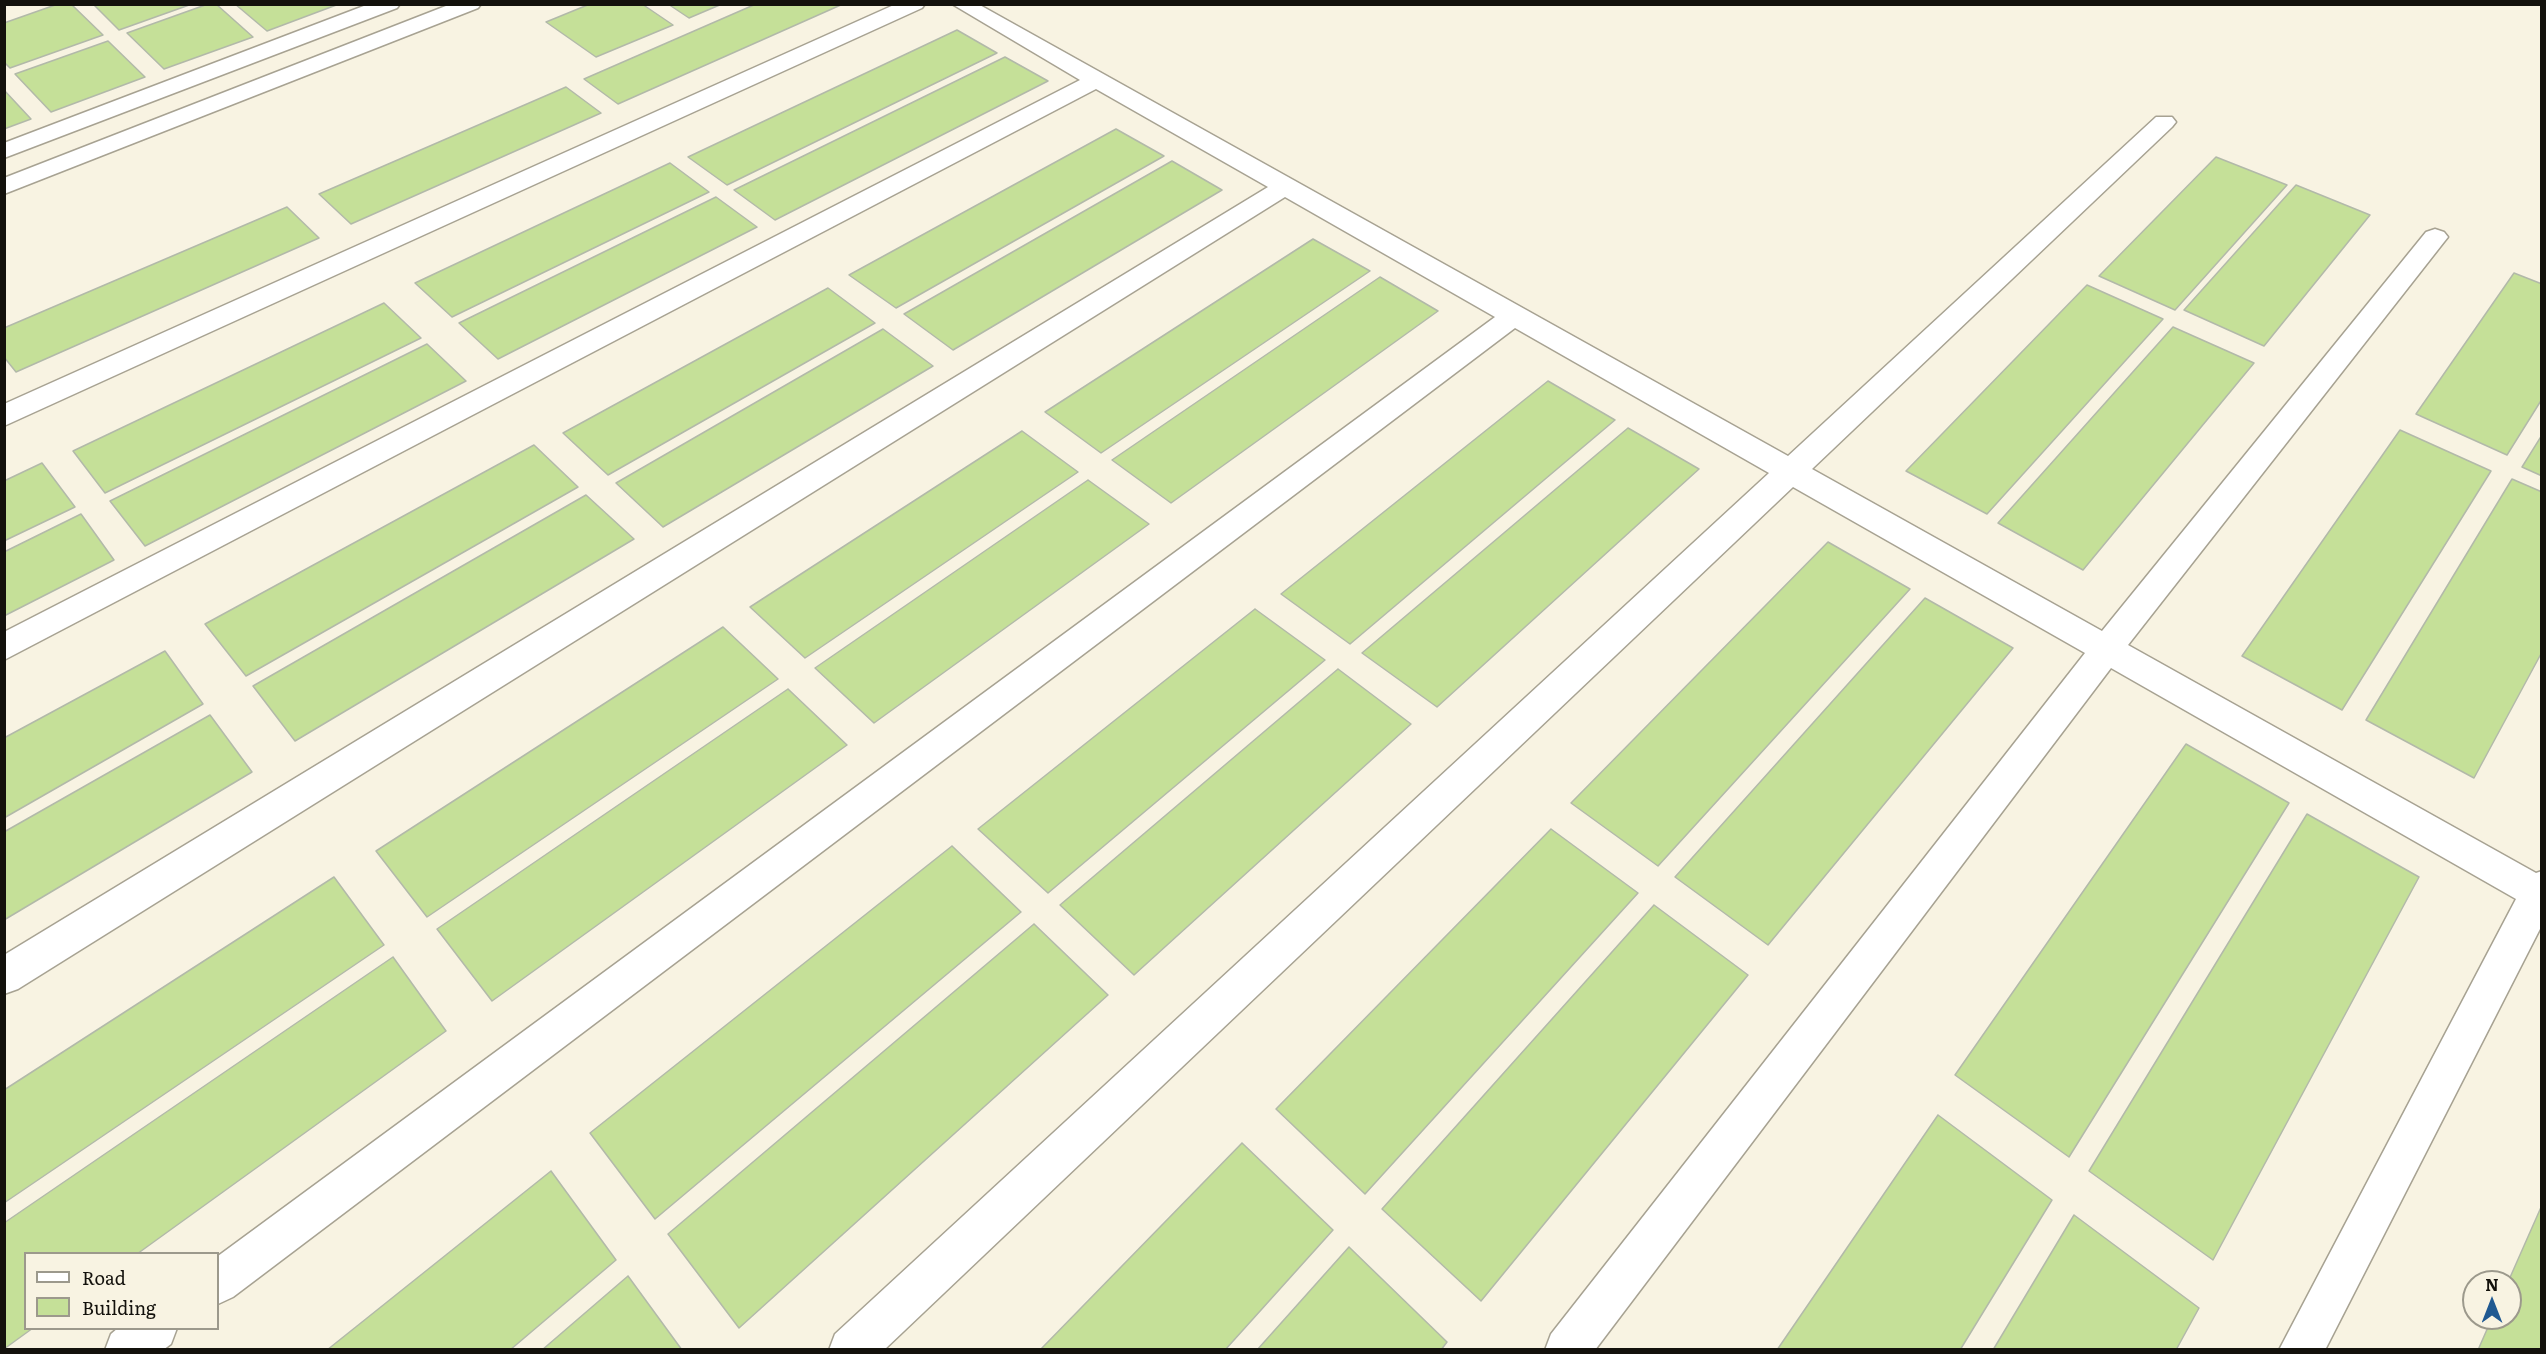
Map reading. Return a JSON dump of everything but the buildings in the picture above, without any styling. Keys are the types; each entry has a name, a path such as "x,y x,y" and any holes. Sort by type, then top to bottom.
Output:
{"street":[{"path":"4,151 390,4"},
{"path":"4,187 471,4"},
{"path":"4,416 915,4"},
{"path":"962,4 2106,650 2540,892 2301,1350"},
{"path":"4,647 1097,80"},
{"path":"851,1350 2164,122"},
{"path":"4,976 1285,187"},
{"path":"1567,1350 2106,650 2436,237"},
{"path":"219,1281 1514,316"},
{"path":"127,1350 154,1330"}]}
